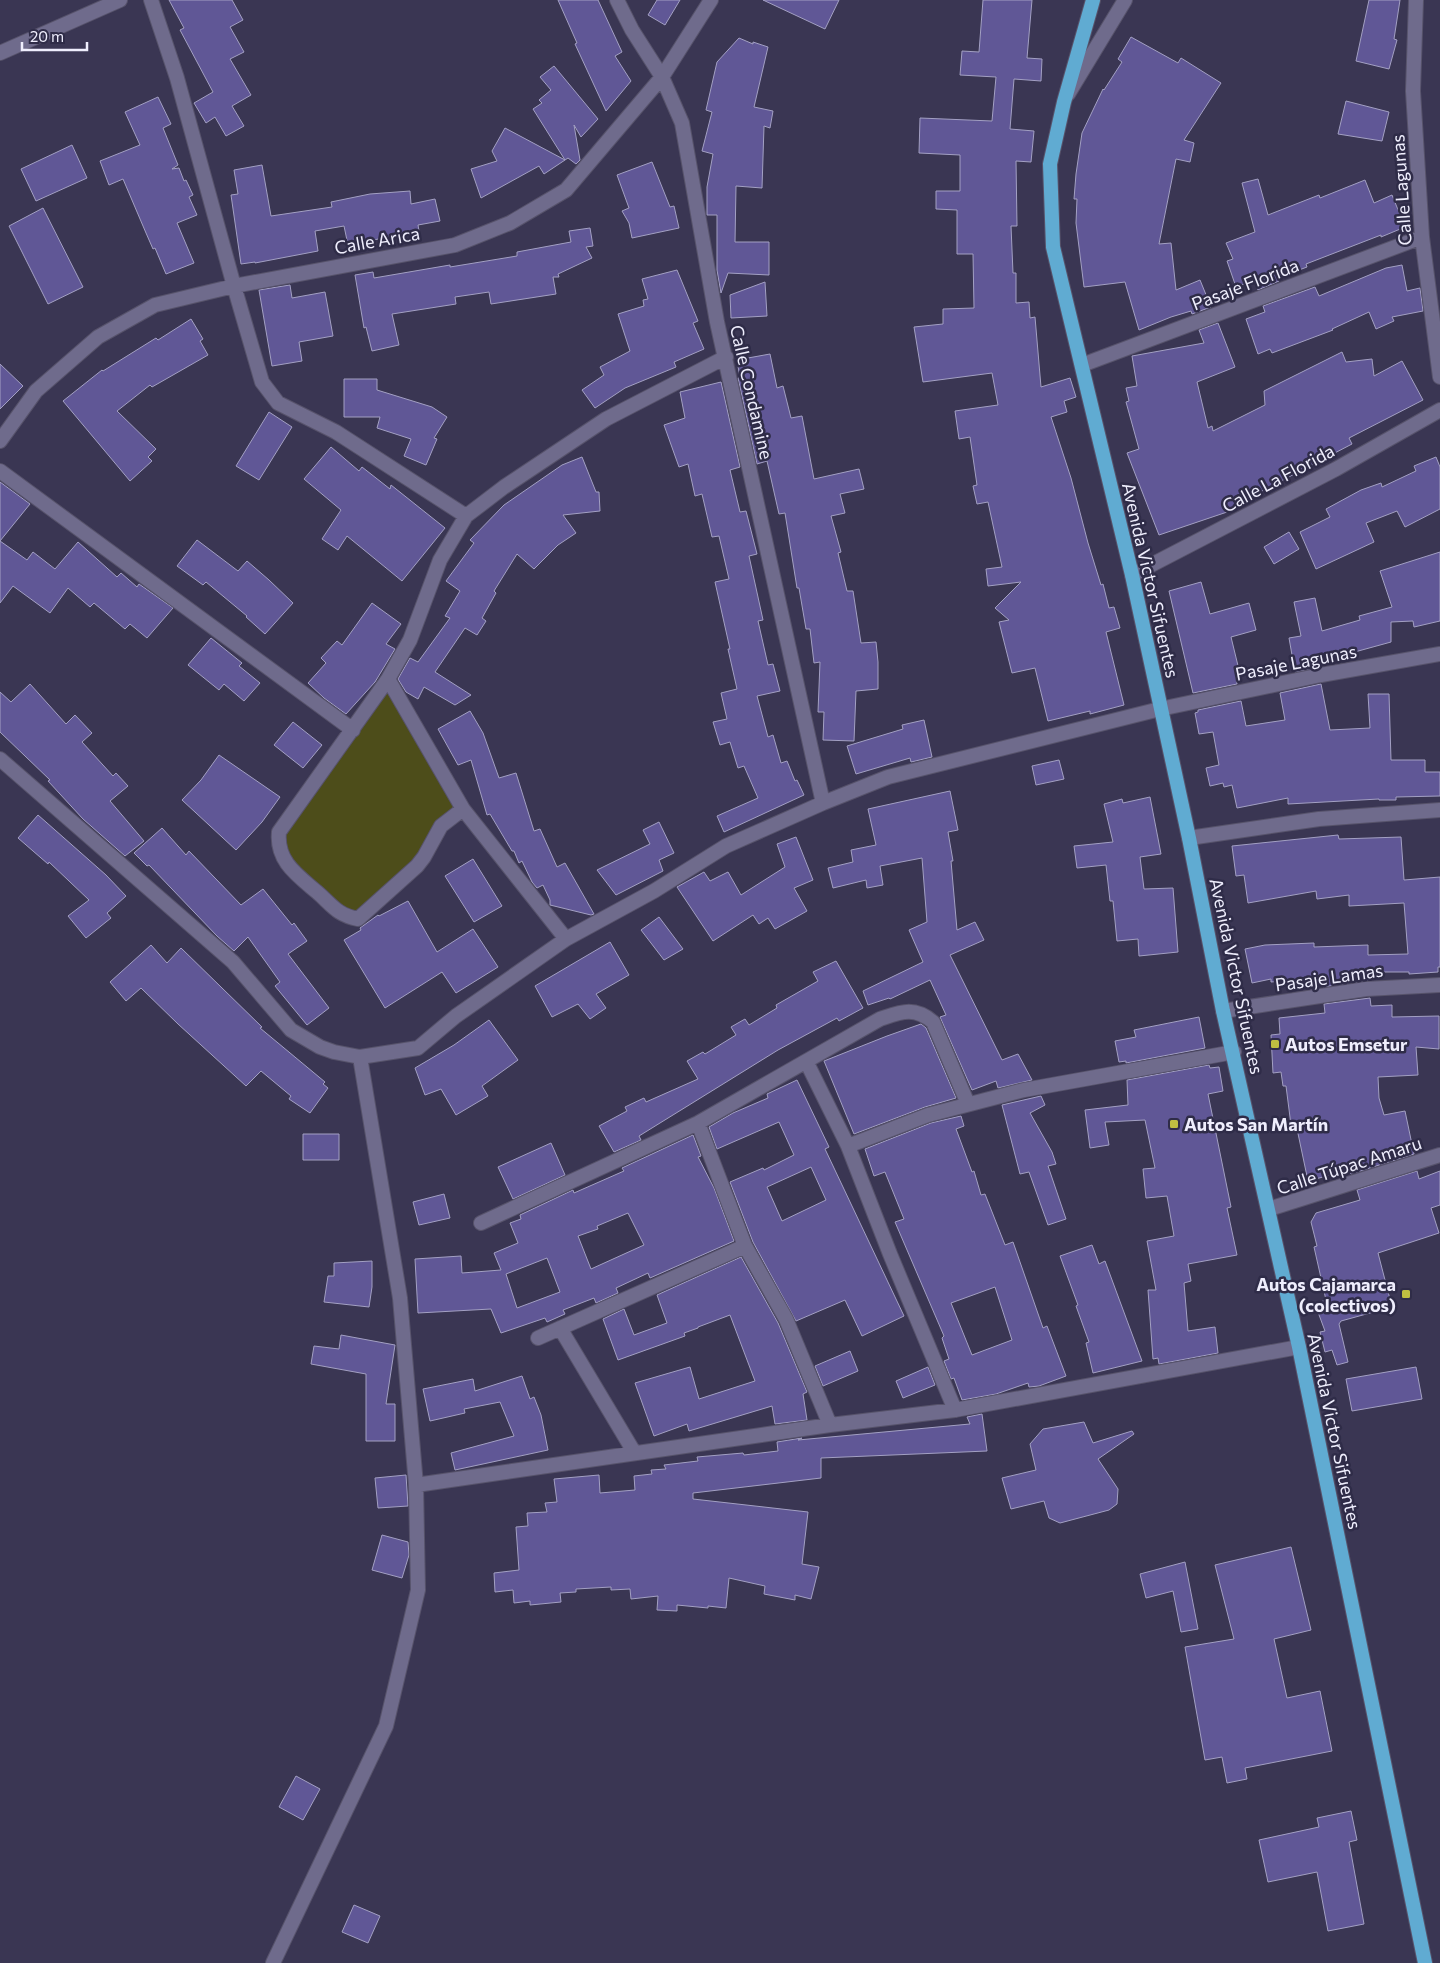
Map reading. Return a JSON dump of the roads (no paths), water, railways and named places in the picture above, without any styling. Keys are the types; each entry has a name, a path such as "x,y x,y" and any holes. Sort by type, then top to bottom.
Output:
{"highway":[{"name":"Avenida Victor Sifuentes","path":"1093,0 1064,102 1050,164 1053,247 1132,575 1189,838 1223,1011 1234,1052 1299,1347 1425,1963"}],"street":[{"path":"0,54 120,0"},
{"path":"151,0 177,78 262,382 278,403 336,432 466,516"},
{"name":"Calle Condamine","path":"617,0 632,30 662,77 682,122 717,322 823,803"},
{"name":"Calle Arica","path":"0,441 36,391 98,337 155,305 234,286 455,245 510,223 566,190 662,77 710,0"},
{"path":"1064,102 1125,0"},
{"name":"Calle Lagunas","path":"1416,0 1414,91 1422,237 1440,377"},
{"name":"Pasaje Florida","path":"1082,365 1422,237"},
{"path":"463,809 441,826 416,866 358,919 339,914 290,869 283,858 279,832 388,679 410,640 440,560 466,516 504,486 606,419 726,358"},
{"name":"Calle La Florida","path":"1132,575 1336,469 1440,410"},
{"path":"0,471 353,730"},
{"name":"Pasaje Lagunas","path":"0,759 233,962 290,1030 320,1047 360,1057 418,1048 456,1016 566,938 654,892 726,846 823,803 888,777 1160,709 1321,675 1440,654"},
{"path":"388,679 463,809 566,938"},
{"path":"1189,838 1319,819 1440,810"},
{"name":"Pasaje Lamas","path":"1223,1011 1366,990 1440,985"},
{"path":"481,1223 698,1123 880,1019 902,1011 911,1011 927,1017 933,1022 968,1104"},
{"path":"848,1146 893,1128 968,1104 1024,1090 1234,1052"},
{"path":"273,1963 386,1726 418,1590 416,1485 400,1298 360,1057"},
{"path":"807,1062 848,1146 890,1254 956,1410"},
{"path":"698,1123 745,1246 786,1318 830,1425"},
{"name":"Calle Túpac Amaru","path":"1269,1209 1440,1156"},
{"path":"538,1338 745,1246"},
{"path":"560,1328 634,1452"},
{"path":"416,1485 634,1452 956,1410 1299,1347"}],"place":[{"name":"Autos Emsetur","path":"1275,1044"},
{"name":"Autos San Martín","path":"1174,1124"},
{"name":"Autos Cajamarca (colectivos)","path":"1406,1294"}]}
